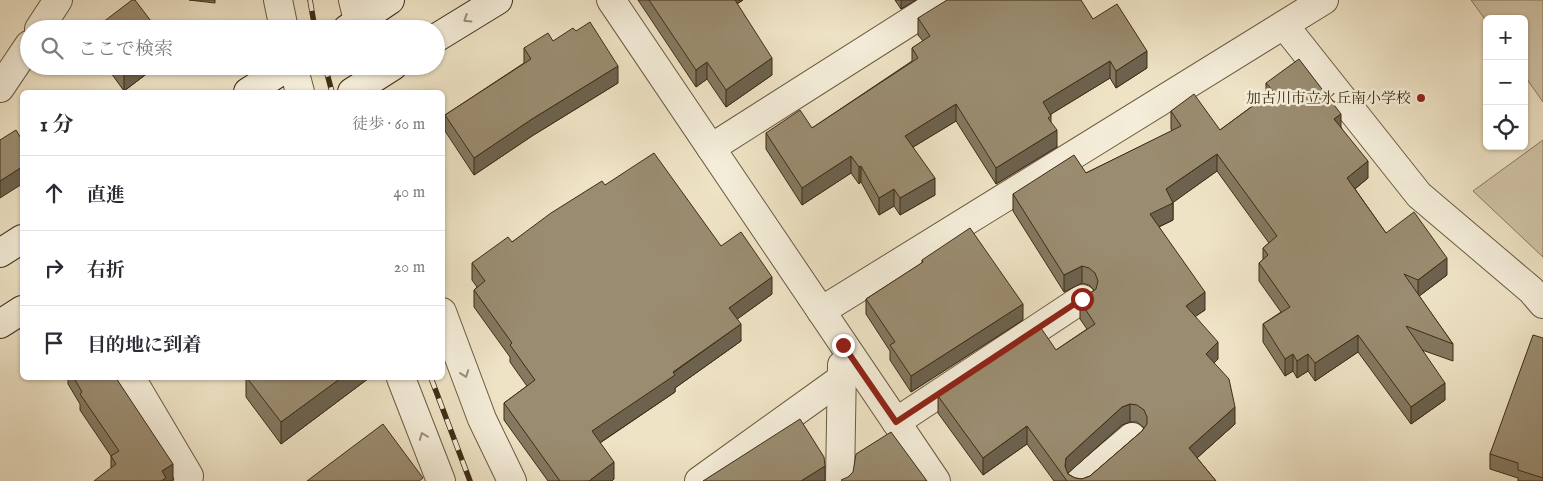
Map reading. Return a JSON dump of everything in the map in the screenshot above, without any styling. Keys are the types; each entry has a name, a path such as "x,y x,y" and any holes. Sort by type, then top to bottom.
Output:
{"street":[{"path":"45,20 58,0"},
{"path":"278,0 282,20"},
{"path":"354,20 390,0"},
{"path":"445,32 498,0"},
{"path":"612,0 936,481"},
{"path":"711,148 944,0"},
{"path":"821,311 1324,0"},
{"path":"1284,25 1419,195 1531,290 1543,304"},
{"path":"0,88 20,58"},
{"path":"251,90 274,75"},
{"path":"295,75 299,90"},
{"path":"0,253 20,240"},
{"path":"896,422 1082,299"},
{"path":"0,324 20,311"},
{"path":"445,320 482,419 512,481"},
{"path":"840,481 843,345"},
{"path":"699,481 841,379"},
{"path":"132,380 189,476 188,481"},
{"path":"403,380 441,481"},
{"path":"1080,481 1132,437"}],"shaded area":[{"path":"1471,0 1543,0 1543,102 1528,81 1528,15 1483,16"},
{"path":"1543,140 1543,257 1473,191"}],"building":[{"path":"132,0 135,0 150,20 106,20"},
{"path":"649,0 735,0 772,58 726,90 707,62 696,70"},
{"path":"947,0 1081,0 1093,19 1117,4 1147,51 1116,71 1110,61 1043,102 1051,116 1048,118 1057,130 996,168 956,104 905,136 935,178 900,198 894,189 879,198 861,166 859,167 851,156 802,188 766,133 800,110 812,128 918,58 912,48 930,36 918,18"},
{"path":"590,22 618,66 532,119 474,158 445,115 531,59 524,48 548,33 553,41 573,28 576,31"},
{"path":"1299,59 1341,114 1334,119 1368,161 1347,178 1386,233 1414,212 1447,258 1418,280 1404,274 1453,344 1406,326 1445,383 1411,407 1358,335 1315,363 1308,354 1297,361 1293,354 1285,359 1263,324 1290,307 1259,263 1268,255 1263,248 1277,236 1217,154 1166,189 1173,203 1150,214 1205,292 1186,306 1218,342 1206,354 1229,379 1235,407 1189,448 1216,481 1067,481 1027,426 983,458 938,396 1041,328 1056,350 1095,324 1080,301 1096,289 1098,281 1095,273 1089,268 1082,266 1064,275 1013,194 1074,155 1086,173 1181,126 1171,111 1194,94 1220,130 1273,91 1266,83","holes":["1130,404 1137,405 1144,410 1147,417 1147,424 1142,431 1090,476 1082,479 1068,474 1065,466 1066,458 1122,407"]},
{"path":"16,130 20,137 20,168 0,181 0,140"},
{"path":"654,153 721,246 741,232 772,277 729,308 741,324 673,372 675,375 592,431 614,462 589,481 560,481 504,403 535,380 510,345 512,343 474,290 485,281 472,263 508,237 512,242 551,213 602,181 605,185"},
{"path":"970,228 1023,304 911,376 890,345 895,342 866,299 923,262 922,260"},
{"path":"1533,335 1543,338 1543,478 1518,470 1518,463 1490,454"},
{"path":"75,380 117,380 173,464 162,471 166,478 161,481 94,481 116,464 111,456 119,451 80,394 82,392"},
{"path":"249,380 338,380 281,422"},
{"path":"800,419 824,457 825,466 801,481 703,481"},
{"path":"383,424 423,478 419,481 307,481"},
{"path":"891,432 927,481 841,480 853,472 856,454"}],"railway":[{"path":"310,0 313,20"},
{"path":"327,75 331,90"},
{"path":"432,380 470,481"}],"place":[{"name":"加古川市立氷丘南小学校","path":"1421,98"}],"route":[{"path":"843,345 896,422 1082,299"}]}
